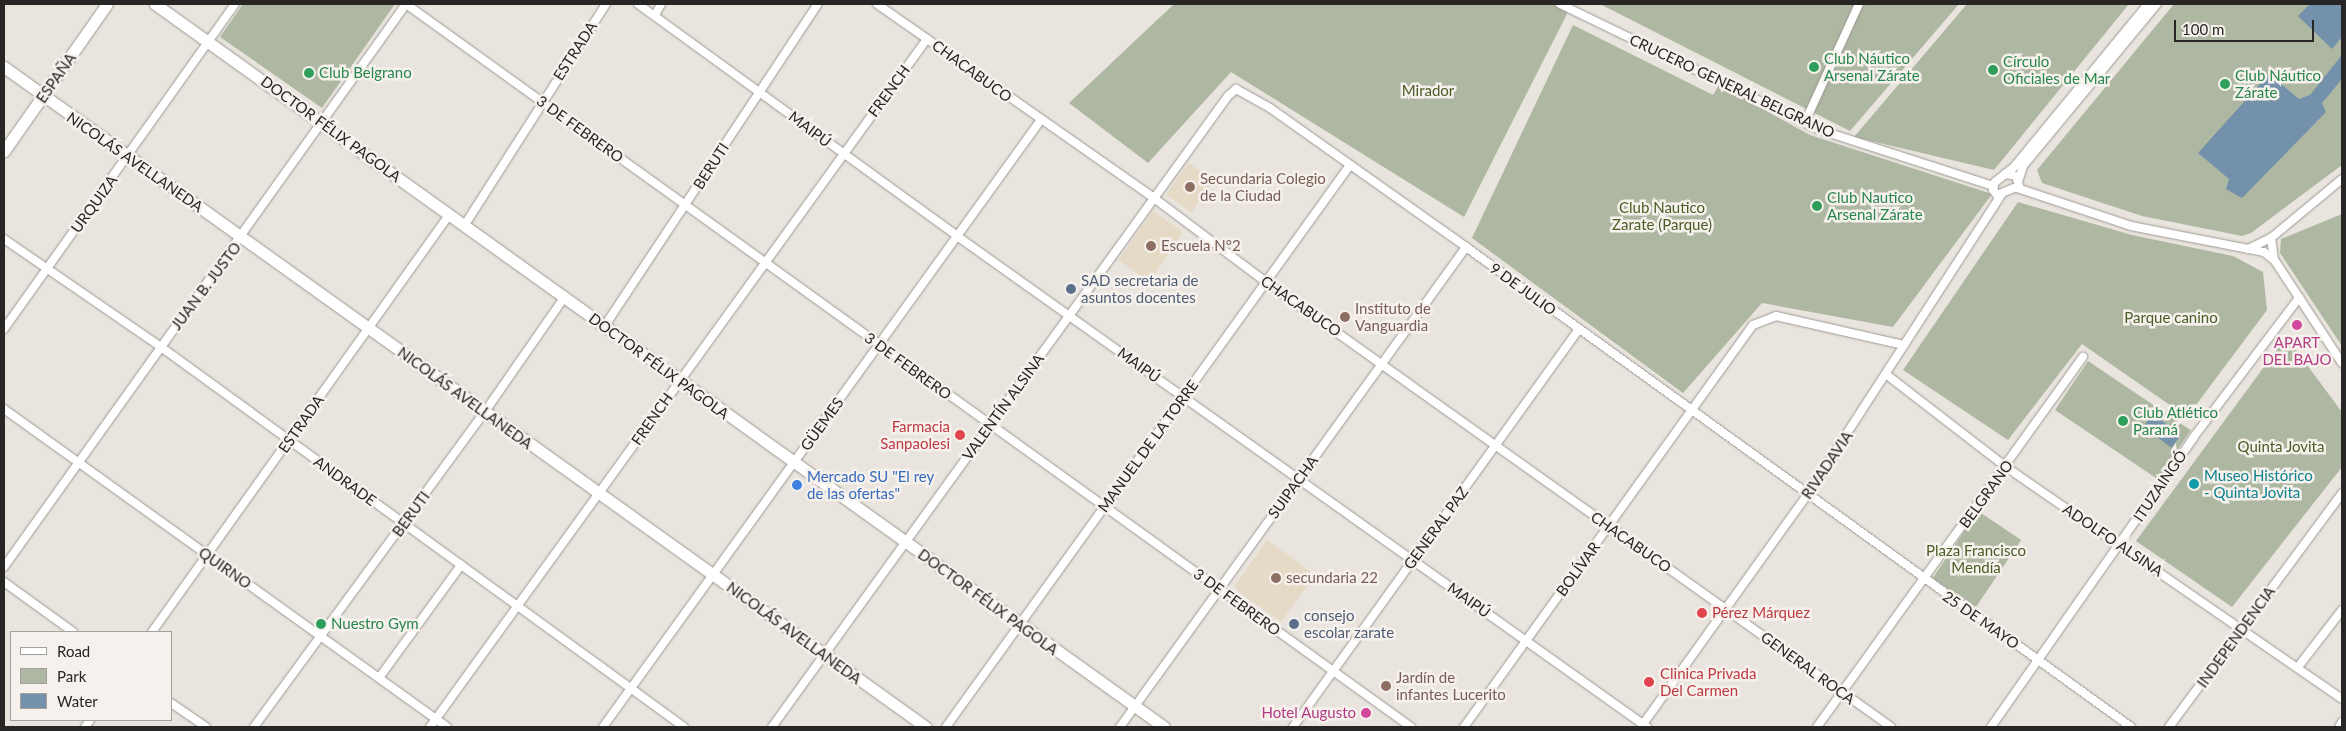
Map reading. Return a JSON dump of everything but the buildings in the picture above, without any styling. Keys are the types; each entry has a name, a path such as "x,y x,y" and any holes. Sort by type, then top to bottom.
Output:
{"street":[{"name":"ESPAÑA","path":"4,151 107,4"},
{"name":"DOCTOR FÉLIX PAGOLA","path":"155,4 1164,727"},
{"name":"URQUIZA","path":"4,329 235,4"},
{"name":"3 DE FEBRERO","path":"406,4 1411,727"},
{"name":"JUAN B. JUSTO","path":"4,567 161,347 242,238 321,122 406,4"},
{"name":"ESTRADA","path":"464,226 606,4"},
{"name":"MAIPÚ","path":"638,4 656,15 957,236 1070,314 1643,726"},
{"path":"656,15 661,4"},
{"name":"BERUTI","path":"604,327 686,206 759,90 818,4"},
{"name":"CHACABUCO","path":"877,4 1040,121 1154,198 1266,282 1383,363 1609,527 1726,608"},
{"name":"CRUCERO GENERAL BELGRANO","path":"1560,4 1834,135 1993,186"},
{"path":"1576,12 1580,4"},
{"path":"1806,122 1859,4"},
{"path":"2148,4 1993,186 1995,193 2001,195 2017,188 2131,226 2264,252 2275,261 2342,363"},
{"path":"2017,188 2023,166 2157,4"},
{"name":"FRENCH","path":"430,727 927,39"},
{"name":"NICOLÁS AVELLANEDA","path":"4,67 369,328 484,413 926,727"},
{"name":"9 DE JULIO","path":"1236,89 1270,108 1807,495"},
{"name":"VALENTÍN ALSINA","path":"772,727 1228,96 1236,89"},
{"name":"GÜEMES","path":"603,727 1040,121"},
{"name":"MANUEL DE LA TORRE","path":"946,727 1350,165"},
{"path":"2005,174 2019,179"},
{"path":"2248,249 2271,238 2342,179"},
{"name":"RIVADAVIA","path":"1643,726 1807,495 1887,375 1904,345 2001,195"},
{"name":"ESTRADA","path":"153,631 450,215"},
{"path":"2271,238 2275,261"},
{"name":"ANDRADE","path":"4,239 161,347 684,727"},
{"name":"SUIPACHA","path":"1120,727 1466,248"},
{"name":"BERUTI","path":"254,727 484,413 564,298"},
{"name":"ITUZAINGÓ","path":"1991,727 2194,438 2299,298"},
{"name":"BOLÍVAR","path":"1464,727 1692,412 1744,336 1763,319 1776,316 1904,345"},
{"name":"GENERAL PAZ","path":"1293,727 1579,329"},
{"name":"BELGRANO","path":"1817,727 2006,467 2083,357"},
{"name":"ADOLFO ALSINA","path":"1887,375 2006,467 2342,699"},
{"name":"QUIRNO","path":"4,409 447,727"},
{"name":"INDEPENDENCIA","path":"2169,727 2342,493"},
{"name":"25 DE MAYO","path":"1807,495 2131,727"},
{"path":"379,678 461,565"},
{"path":"4,582 72,631"},
{"name":"GENERAL ROCA","path":"1726,608 1891,727"},
{"path":"2298,667 2342,610"},
{"path":"172,703 206,727"},
{"path":"2339,727 2342,722"}],"shaded area":[{"name":"Secundaria Colegio de la Ciudad","path":"1189,163 1214,181 1191,213 1166,195"},
{"name":"Escuela N°2","path":"1153,211 1183,232 1149,281 1119,260"},
{"name":"secundaria 22","path":"1267,540 1315,575 1281,622 1237,590 1235,585"}],"green space":[{"name":"Club Belgrano","path":"243,4 395,4 322,108 220,37"},
{"name":"Mirador","path":"1174,4 1559,4 1570,8 1464,217 1231,72 1148,163 1069,103"},
{"name":"Club Náutico Arsenal Zárate","path":"1600,4 1959,4 1850,131"},
{"name":"Círculo Oficiales de Mar","path":"1967,4 2129,4 1994,170 1854,137"},
{"name":"Club Náutico Zárate","path":"2174,4 2342,4 2342,165 2251,233 2242,236 2142,216 2042,183 2037,170"},
{"name":"Club Nautico Zarate (Parque)","path":"1573,25 1713,95 1719,85 1810,135 1992,194 1893,327 1762,303 1683,393 1472,238"},
{"name":"Parque canino","path":"2018,202 2132,235 2233,256 2263,272 2267,310 2187,417 2082,344 2008,440 1903,370"},
{"path":"2342,214 2342,346 2280,253 2281,239"},
{"name":"Quinta Jovita","path":"2286,337 2342,412 2342,467 2232,607 2136,541"},
{"name":"Club Atlético Paraná","path":"2088,361 2191,430 2158,479 2055,410"},
{"name":"Plaza Francisco Mendía","path":"1978,511 2021,540 1976,607 1933,578"}],"water":[{"path":"2310,4 2342,4 2342,37 2332,49 2298,16"},
{"path":"2342,55 2342,79 2322,103 2326,112 2242,198 2226,189 2229,179 2198,153 2269,74 2299,99 2310,95"},
{"path":"2153,414 2181,435 2171,448 2143,427"}],"place":[{"name":"Club Náutico Arsenal Zárate","path":"1814,67"},
{"name":"Círculo Oficiales de Mar","path":"1993,70"},
{"name":"Club Belgrano","path":"309,73"},
{"name":"Club Náutico Zárate","path":"2225,84"},
{"name":"Secundaria Colegio de la Ciudad","path":"1190,187"},
{"name":"Club Nautico Arsenal Zárate","path":"1817,206"},
{"name":"Escuela N°2","path":"1151,246"},
{"name":"SAD secretaria de asuntos docentes","path":"1071,289"},
{"name":"Instituto de Vanguardia","path":"1345,317"},
{"name":"APART DEL BAJO","path":"2297,325"},
{"name":"Club Atlético Paraná","path":"2123,421"},
{"name":"Farmacia Sanpaolesi","path":"960,435"},
{"name":"Museo Histórico - Quinta Jovita","path":"2194,484"},
{"name":"Mercado SU \"El rey de las ofertas\"","path":"797,485"},
{"name":"secundaria 22","path":"1276,578"},
{"name":"Pérez Márquez","path":"1702,613"},
{"name":"Nuestro Gym","path":"321,624"},
{"name":"consejo escolar zarate","path":"1294,624"},
{"name":"Clinica Privada Del Carmen","path":"1649,682"},
{"name":"Jardín de infantes Lucerito","path":"1386,686"},
{"name":"Hotel Augusto","path":"1366,713"}]}
